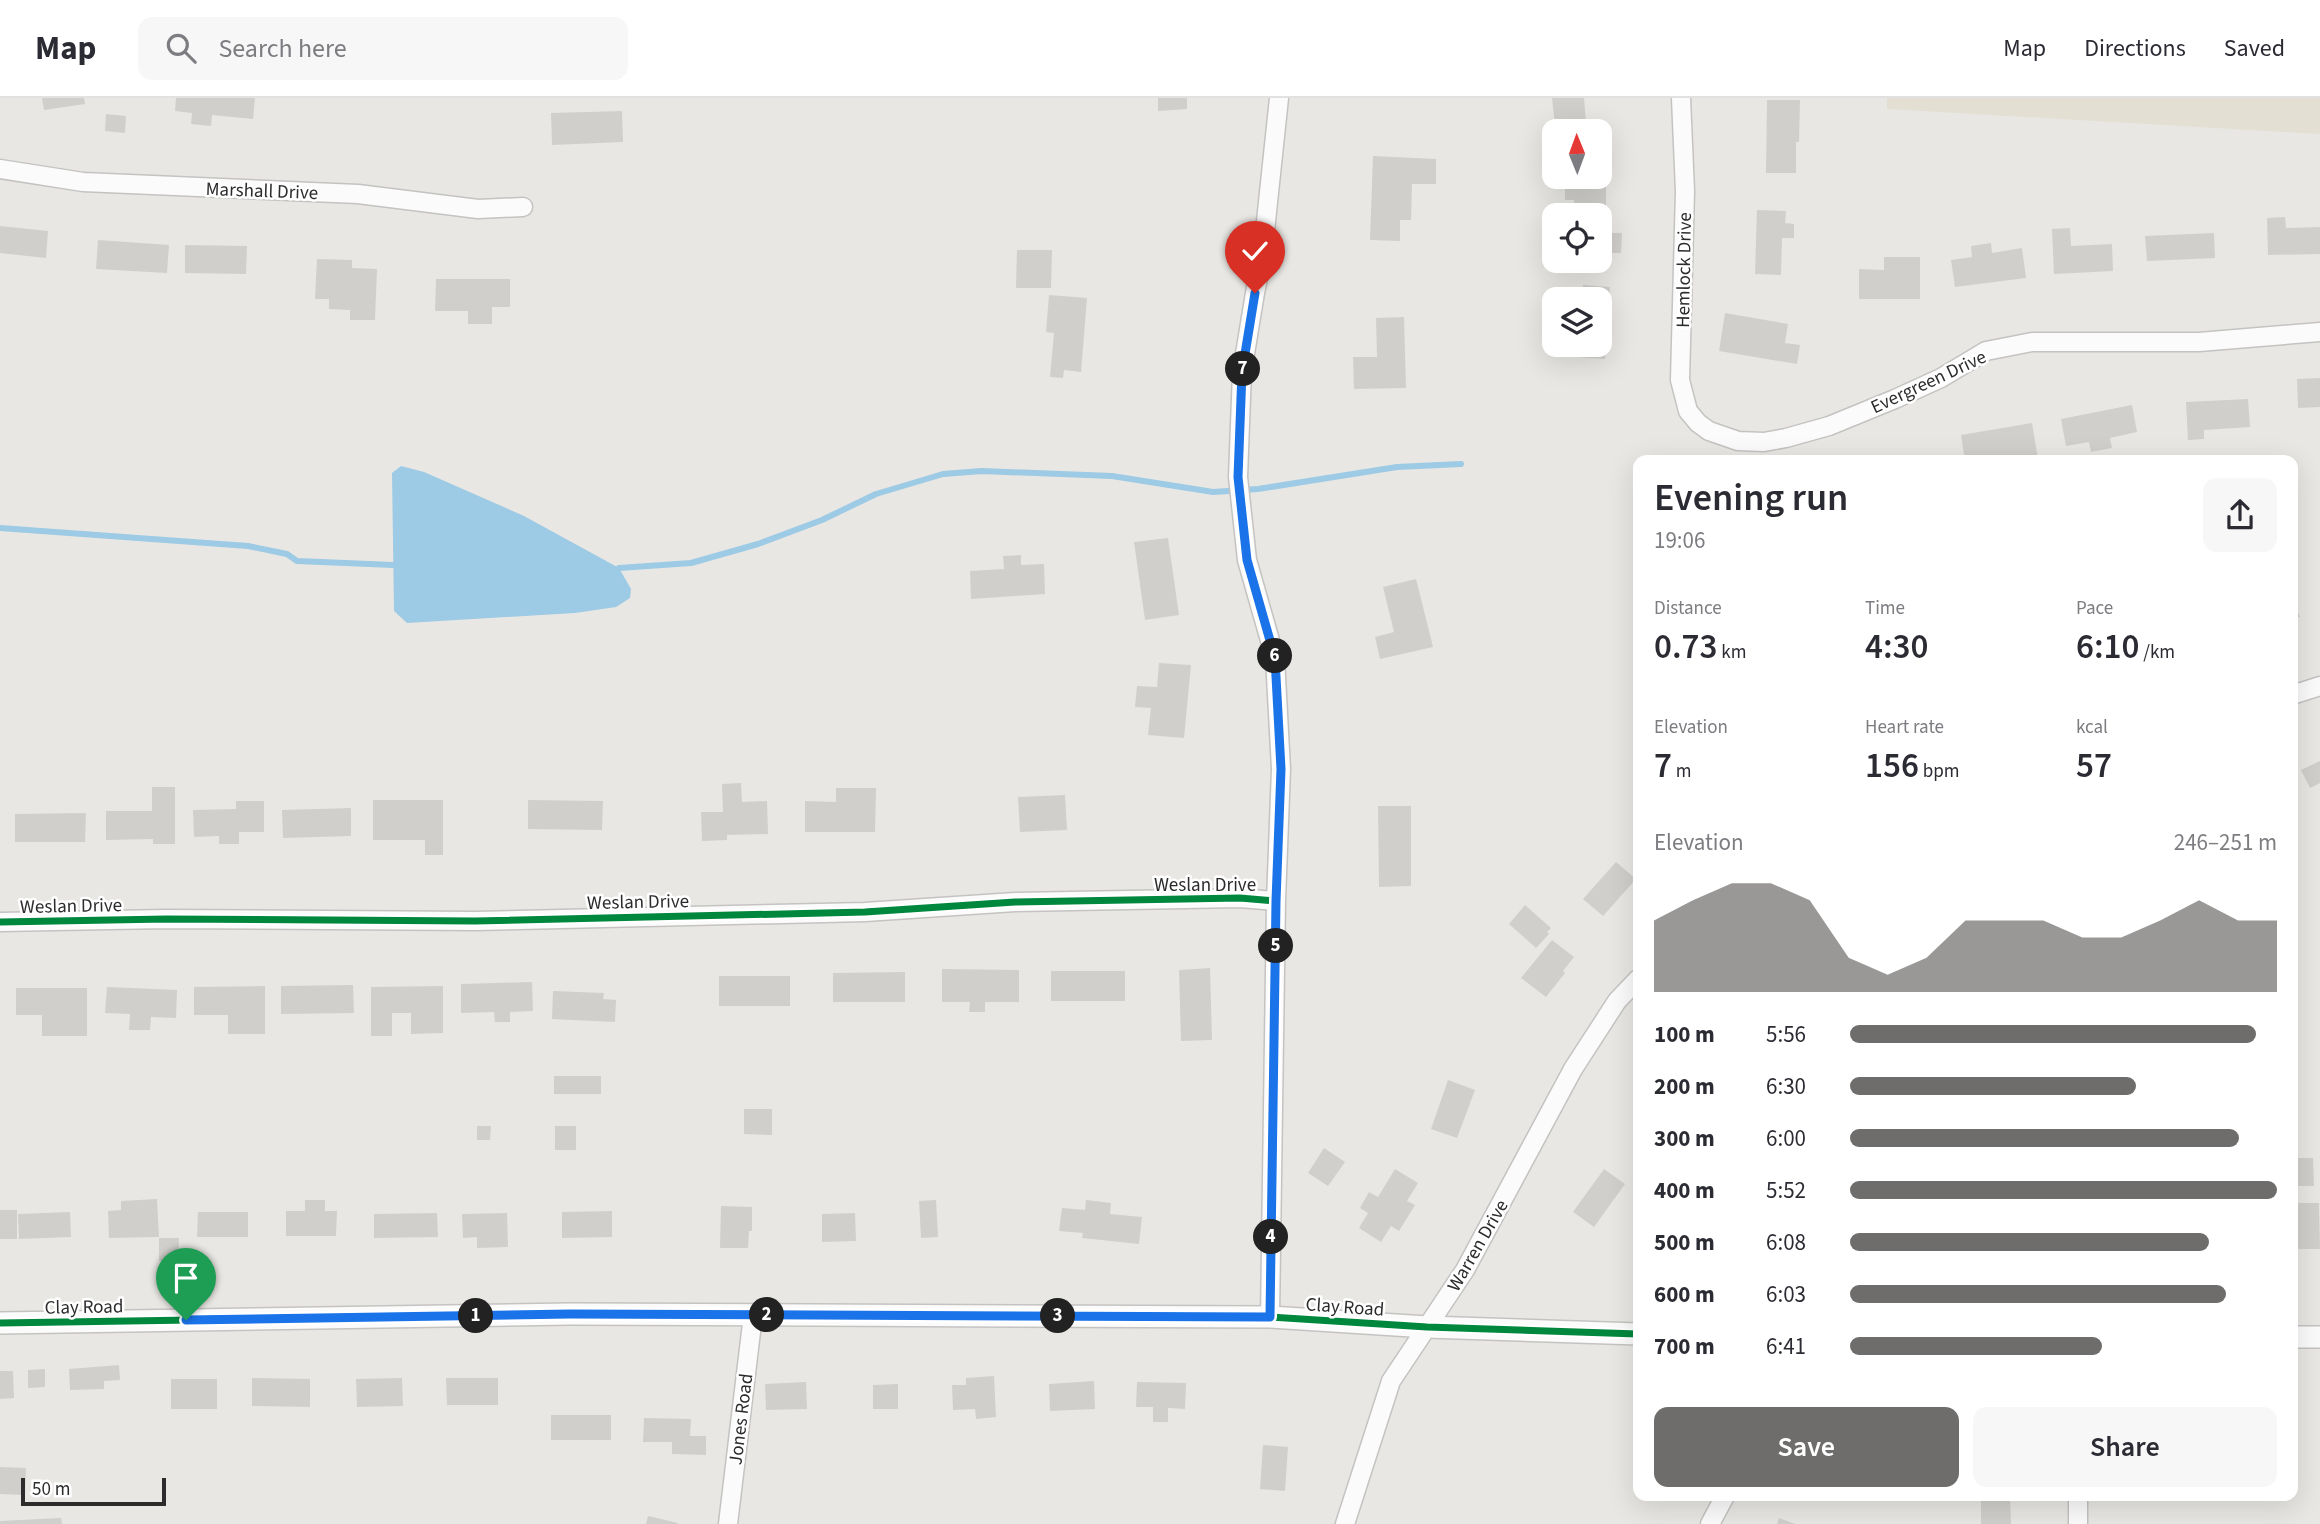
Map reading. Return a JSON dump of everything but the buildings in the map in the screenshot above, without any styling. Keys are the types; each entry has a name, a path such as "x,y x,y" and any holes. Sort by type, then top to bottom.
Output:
{"street":[{"path":"1270,1317 1276,901 1281,769 1275,658 1247,560 1238,477 1242,372 1262,260 1279,98"},
{"name":"Hemlock Drive","path":"1681,98 1685,191 1680,380 1688,411 1709,432"},
{"name":"Marshall Drive","path":"0,169 83,182 358,194 478,209 523,206"},
{"name":"Evergreen Drive","path":"1709,432 1738,441 1764,442 1786,438 1829,426 1906,394 1941,378 1986,351 2032,342 2199,342 2320,332"},
{"path":"2298,693 2320,686"},
{"name":"Weslan Drive","path":"0,922 166,919 475,921 865,912 1015,902 1240,898 1276,901"},
{"name":"Warren Drive","path":"1345,1524 1391,1381 1465,1270 1573,1069 1617,1001 1633,984"},
{"name":"Clay Road","path":"0,1323 570,1314 1270,1317 1427,1327 1633,1334"},
{"name":"Jones Road","path":"728,1524 753,1315"},
{"path":"2298,1337 2320,1337"},
{"path":"1710,1524 1722,1501"},
{"path":"2078,1501 2078,1524"}],"shaded area":[{"path":"1887,98 2320,98 2320,134 1887,109"}],"water":[{"path":"401,466 424,472 524,516 619,568 631,589 630,598 616,607 575,613 407,623 394,611 392,473"}],"waterway":[{"path":"619,568 691,563 758,544 822,520 876,494 943,474 982,471 1112,476 1213,492 1258,489 1397,467 1461,464"},
{"path":"0,528 248,546 287,554 297,561 393,565"}],"cycle path":[{"path":"0,922 166,919 475,921 865,912 1015,902 1240,898 1276,901"},
{"path":"0,1323 570,1314 1270,1317 1427,1327 1633,1334"}],"route":[{"path":"186,1320 570,1314 1270,1317 1276,901 1281,769 1275,658 1247,560 1238,477 1242,372 1255,293"}]}
